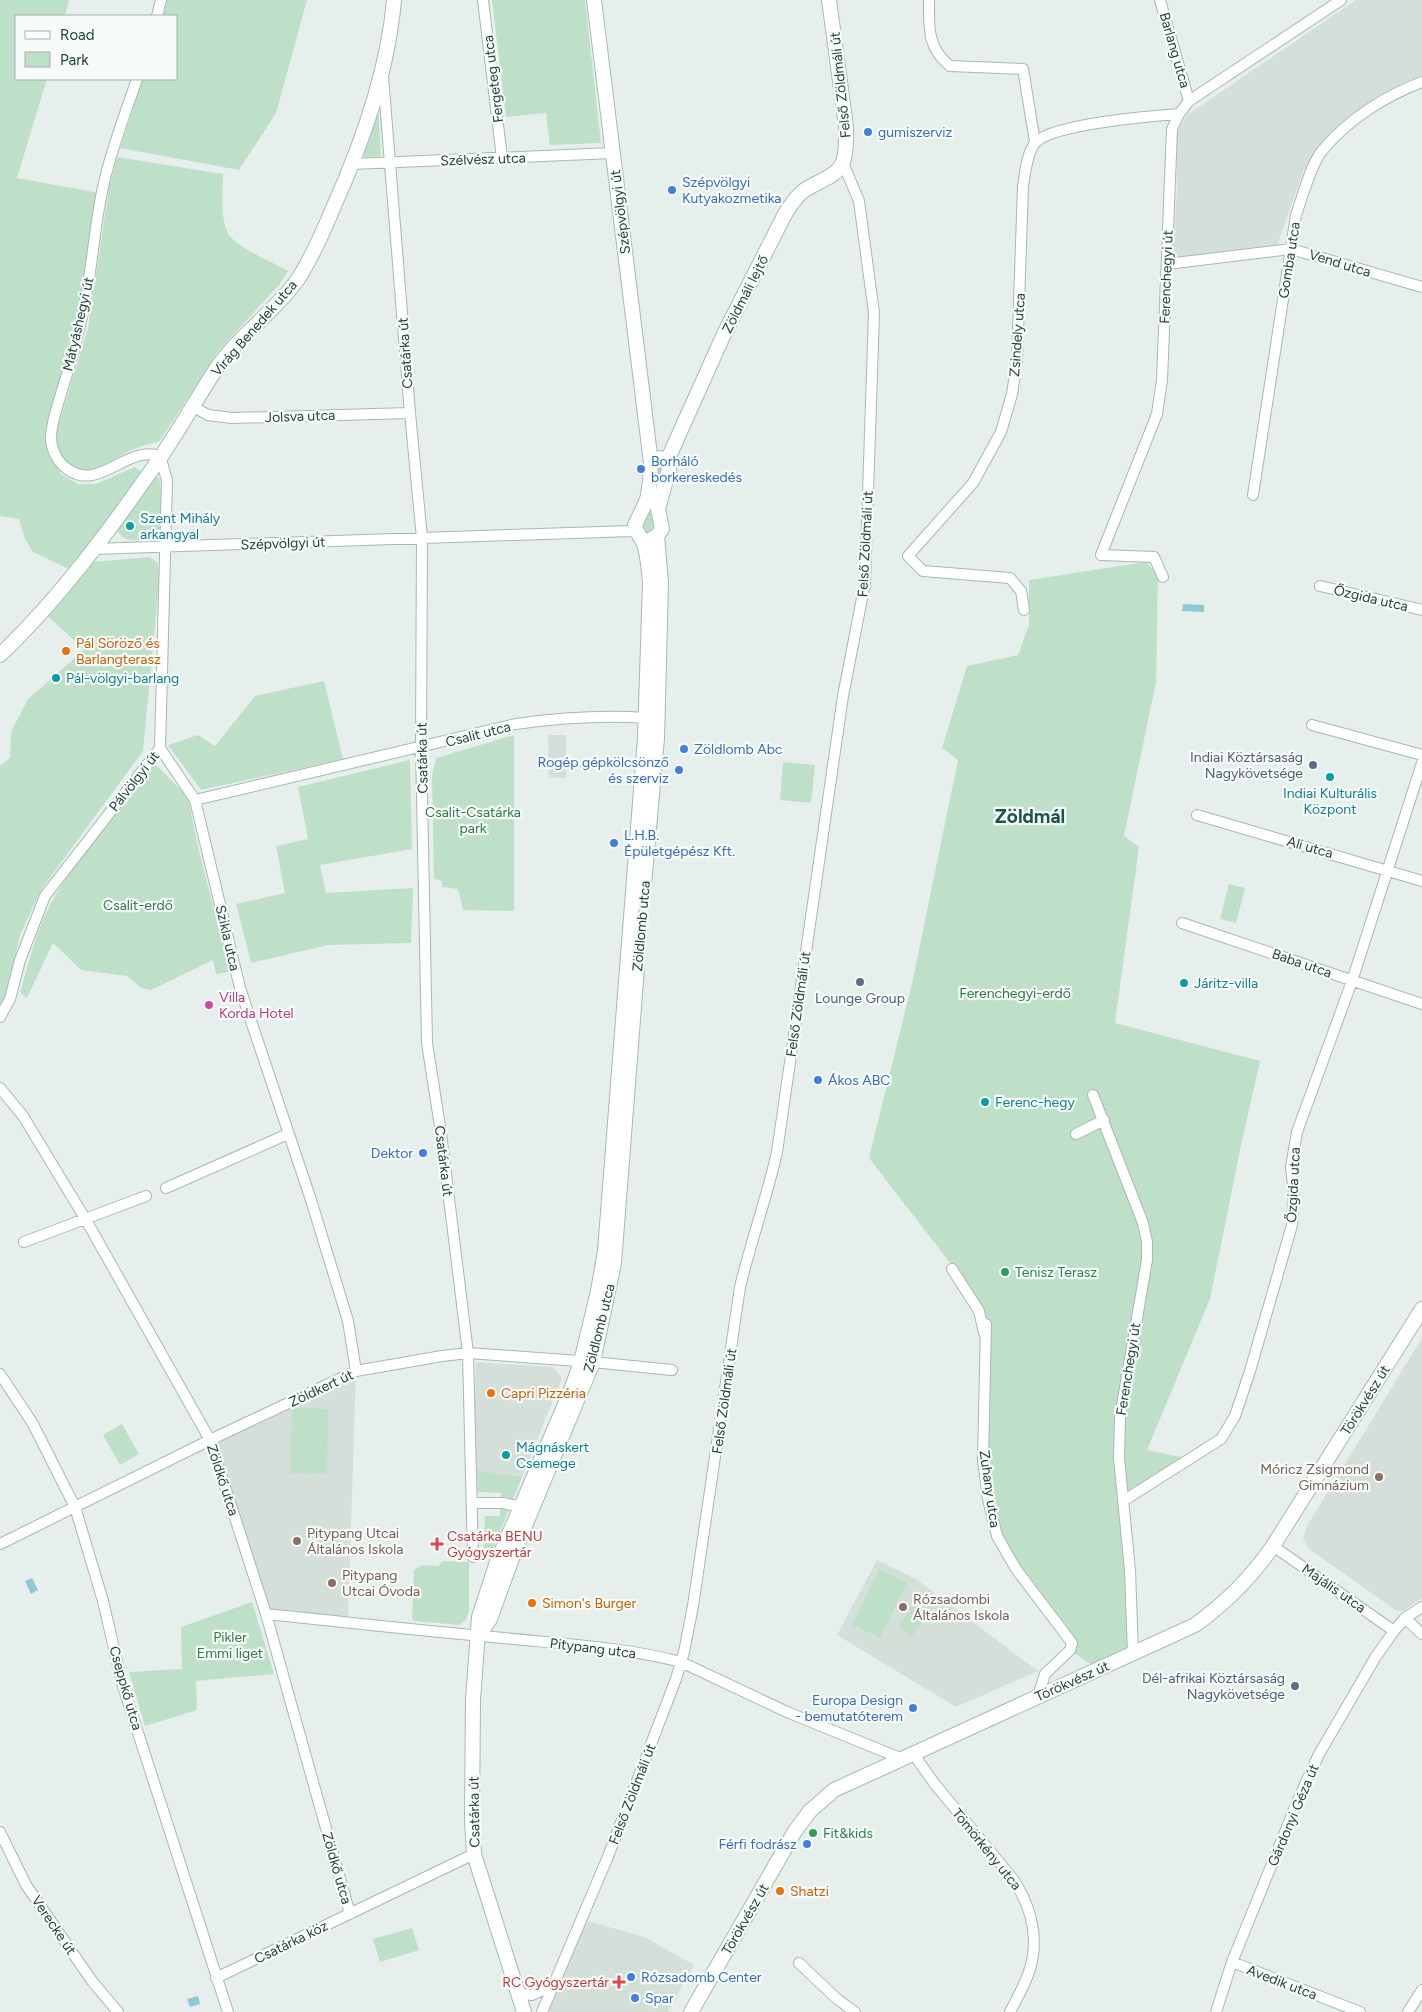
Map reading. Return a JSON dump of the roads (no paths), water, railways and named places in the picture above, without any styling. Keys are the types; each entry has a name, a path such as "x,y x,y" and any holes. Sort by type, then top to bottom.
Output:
{"street":[{"path":"157,15 161,0"},
{"name":"Virág Benedek utca","path":"94,548 160,456 218,366 282,299 298,279 312,254 352,164 383,71 394,0"},
{"name":"Fergeteg utca","path":"483,0 502,158"},
{"name":"Szépvölgyi út","path":"94,548 615,532 631,527 649,539 658,536 662,524 658,509 669,469 659,460 645,424 594,0"},
{"name":"Felső Zöldmáli út","path":"542,2012 608,1856 681,1662 693,1606 740,1287 750,1244 766,1199 777,1152 843,696 864,583 874,313 859,201 843,163 846,147 846,126 829,0"},
{"name":"Zsindely utca","path":"929,0 929,20 933,47 941,59 950,66 1023,69 1035,142 1027,161 1023,186 1018,361 1012,394 1001,432 974,483 908,556 923,571 1010,578 1021,591 1024,610"},
{"name":"Barlang utca","path":"1160,0 1189,101"},
{"name":"Ferenchegyi út","path":"1163,577 1154,557 1101,555 1157,414 1162,380 1172,129 1179,114 1189,101 1341,0"},
{"name":"Csatárka út","path":"383,71 410,413 422,538 421,748 426,1043 441,1133 468,1353 473,1557"},
{"name":"Mátyáshegyi út","path":"138,80 111,152 103,188 81,323 55,413 51,440 60,462 78,475 88,476 105,472 145,453 160,456"},
{"name":"Gomba utca","path":"1253,495 1296,215 1321,152 1365,112 1393,95 1422,82"},
{"path":"1035,142 1056,132 1132,118 1179,114"},
{"name":"Szélvész utca","path":"352,164 613,153"},
{"name":"Zöldmáli lejtő","path":"659,460 674,445 724,334 792,202 803,192 835,172 843,163"},
{"name":"Vend utca","path":"1167,264 1291,248 1422,288"},
{"name":"Jolsva utca","path":"192,406 208,415 232,418 410,413"},
{"name":"Pálvölgyi út","path":"0,1017 10,999 20,960 45,896 160,748 167,480 160,456"},
{"name":"Szépvölgyi út","path":"638,530 650,482 659,460"},
{"name":"Zöldlomb utca","path":"638,530 648,561 650,583 652,718"},
{"name":"Zöldlomb utca","path":"479,1636 490,1619 570,1393 587,1362 605,1251 636,869 652,718 661,583 658,536"},
{"path":"0,655 63,588 94,548"},
{"name":"Őzgida utca","path":"1320,586 1422,610"},
{"name":"Csalit utca","path":"195,800 421,748 484,731 560,718 612,716 652,718"},
{"path":"1312,725 1422,755"},
{"name":"Szikla utca","path":"160,748 195,800 240,988 311,1200 348,1321 356,1371"},
{"name":"Őzgida utca","path":"1123,1501 1221,1439 1234,1416 1250,1371 1292,1225 1294,1193 1291,1167 1297,1132 1352,981 1422,763"},
{"name":"Ali utca","path":"1197,815 1422,881"},
{"name":"Baba utca","path":"1182,923 1422,1004"},
{"name":"Zöldkő utca","path":"0,1088 23,1116 86,1220 210,1440 266,1614 350,1914"},
{"name":"Ferenchegyi út","path":"1093,1094 1143,1223 1147,1242 1147,1260 1120,1416 1119,1458 1130,1570 1133,1654"},
{"path":"1076,1134 1104,1120"},
{"path":"166,1188 288,1134"},
{"path":"24,1242 146,1196"},
{"name":"Zuhany utca","path":"952,1269 979,1310 985,1336"},
{"name":"Törökvész út","path":"691,2012 795,1832 810,1811 834,1790 906,1755 1195,1625 1220,1607 1256,1571 1273,1546 1422,1308"},
{"name":"Zuhany utca","path":"986,1324 983,1460 988,1499 996,1536 1016,1570 1072,1643 1070,1650 1045,1674 1038,1696"},
{"name":"Zöldkert út","path":"0,1544 210,1440 356,1371 468,1353 672,1370"},
{"name":"Cseppkő utca","path":"0,1374 33,1424 75,1507 103,1601 122,1683 228,2012"},
{"name":"Zöldlomb utca","path":"479,1636 482,1606 520,1507 538,1481"},
{"path":"472,1503 503,1504 520,1507"},
{"name":"Majális utca","path":"1273,1546 1394,1631"},
{"name":"Gárdonyi Géza út","path":"1216,2012 1232,1962 1298,1800 1318,1756 1375,1658 1405,1618 1422,1606"},
{"name":"Pitypang utca","path":"266,1614 632,1652 681,1662 787,1712 906,1755"},
{"path":"1405,1618 1422,1634"},
{"name":"Csatárka út","path":"479,1636 473,1700 472,1821 474,1854 524,2012"},
{"name":"Tömörkény utca","path":"906,1755 934,1784 1022,1892 1032,1925 1032,1962 1010,2012"},
{"name":"Verecke út","path":"0,1832 26,1885 92,1981 118,2012"},
{"name":"Csatárka köz","path":"216,1978 474,1854"},
{"name":"Avedik utca","path":"1232,1962 1360,2012"},
{"path":"799,1963 854,2012"},
{"path":"518,1993 532,1995 555,1984"},
{"path":"1408,2012 1422,1990"}],"water":[{"path":"1183,604 1204,605 1204,612 1182,611"},
{"path":"32,1578 38,1590 31,1594 25,1581"},
{"path":"198,1996 200,2004 190,2007 187,1999"}],"place":[{"name":"gumiszerviz","path":"868,132"},
{"name":"Szépvölgyi Kutyakozmetika","path":"672,190"},
{"name":"Borháló borkereskedés","path":"641,469"},
{"name":"Szent Mihály arkangyal","path":"130,526"},
{"name":"Pál Söröző és Barlangterasz","path":"66,651"},
{"name":"Pál-völgyi-barlang","path":"56,678"},
{"name":"Zöldlomb Abc","path":"684,749"},
{"name":"Indiai Köztársaság Nagykövetsége","path":"1313,765"},
{"name":"Rogép gépkölcsönző és szerviz","path":"679,770"},
{"name":"Indiai Kulturális Központ","path":"1330,777"},
{"name":"L.H.B. Épületgépész Kft.","path":"614,843"},
{"name":"Lounge Group","path":"860,982"},
{"name":"Járitz-villa","path":"1184,983"},
{"name":"Villa Korda Hotel","path":"209,1005"},
{"name":"Ákos ABC","path":"818,1080"},
{"name":"Ferenc-hegy","path":"985,1102"},
{"name":"Dektor","path":"423,1153"},
{"name":"Tenisz Terasz","path":"1005,1272"},
{"name":"Capri Pizzéria","path":"491,1393"},
{"name":"Mágnáskert Csemege","path":"506,1455"},
{"name":"Móricz Zsigmond Gimnázium","path":"1379,1477"},
{"name":"Pitypang Utcai Általános Iskola","path":"297,1541"},
{"name":"Csatárka BENU Gyógyszertár","path":"437,1544"},
{"name":"Pitypang Utcai Óvoda","path":"332,1583"},
{"name":"Simon's Burger","path":"532,1603"},
{"name":"Rózsadombi Általános Iskola","path":"903,1607"},
{"name":"Dél-afrikai Köztársaság Nagykövetsége","path":"1295,1686"},
{"name":"Europa Design - bemutatóterem","path":"913,1708"},
{"name":"Fit&kids","path":"813,1833"},
{"name":"Férfi fodrász","path":"807,1844"},
{"name":"Shatzi","path":"780,1891"},
{"name":"Rózsadomb Center","path":"631,1977"},
{"name":"RC Gyógyszertár","path":"619,1982"},
{"name":"Spar","path":"635,1998"}],"district":[{"name":"Zöldmál","path":"1030,816"}],"park label":[{"name":"Csalit-Csatárka park","path":"473,820"},
{"name":"Csalit-erdő","path":"138,905"},
{"name":"Ferenchegyi-erdő","path":"1015,993"},
{"name":"Pikler Emmi liget","path":"230,1645"}]}
